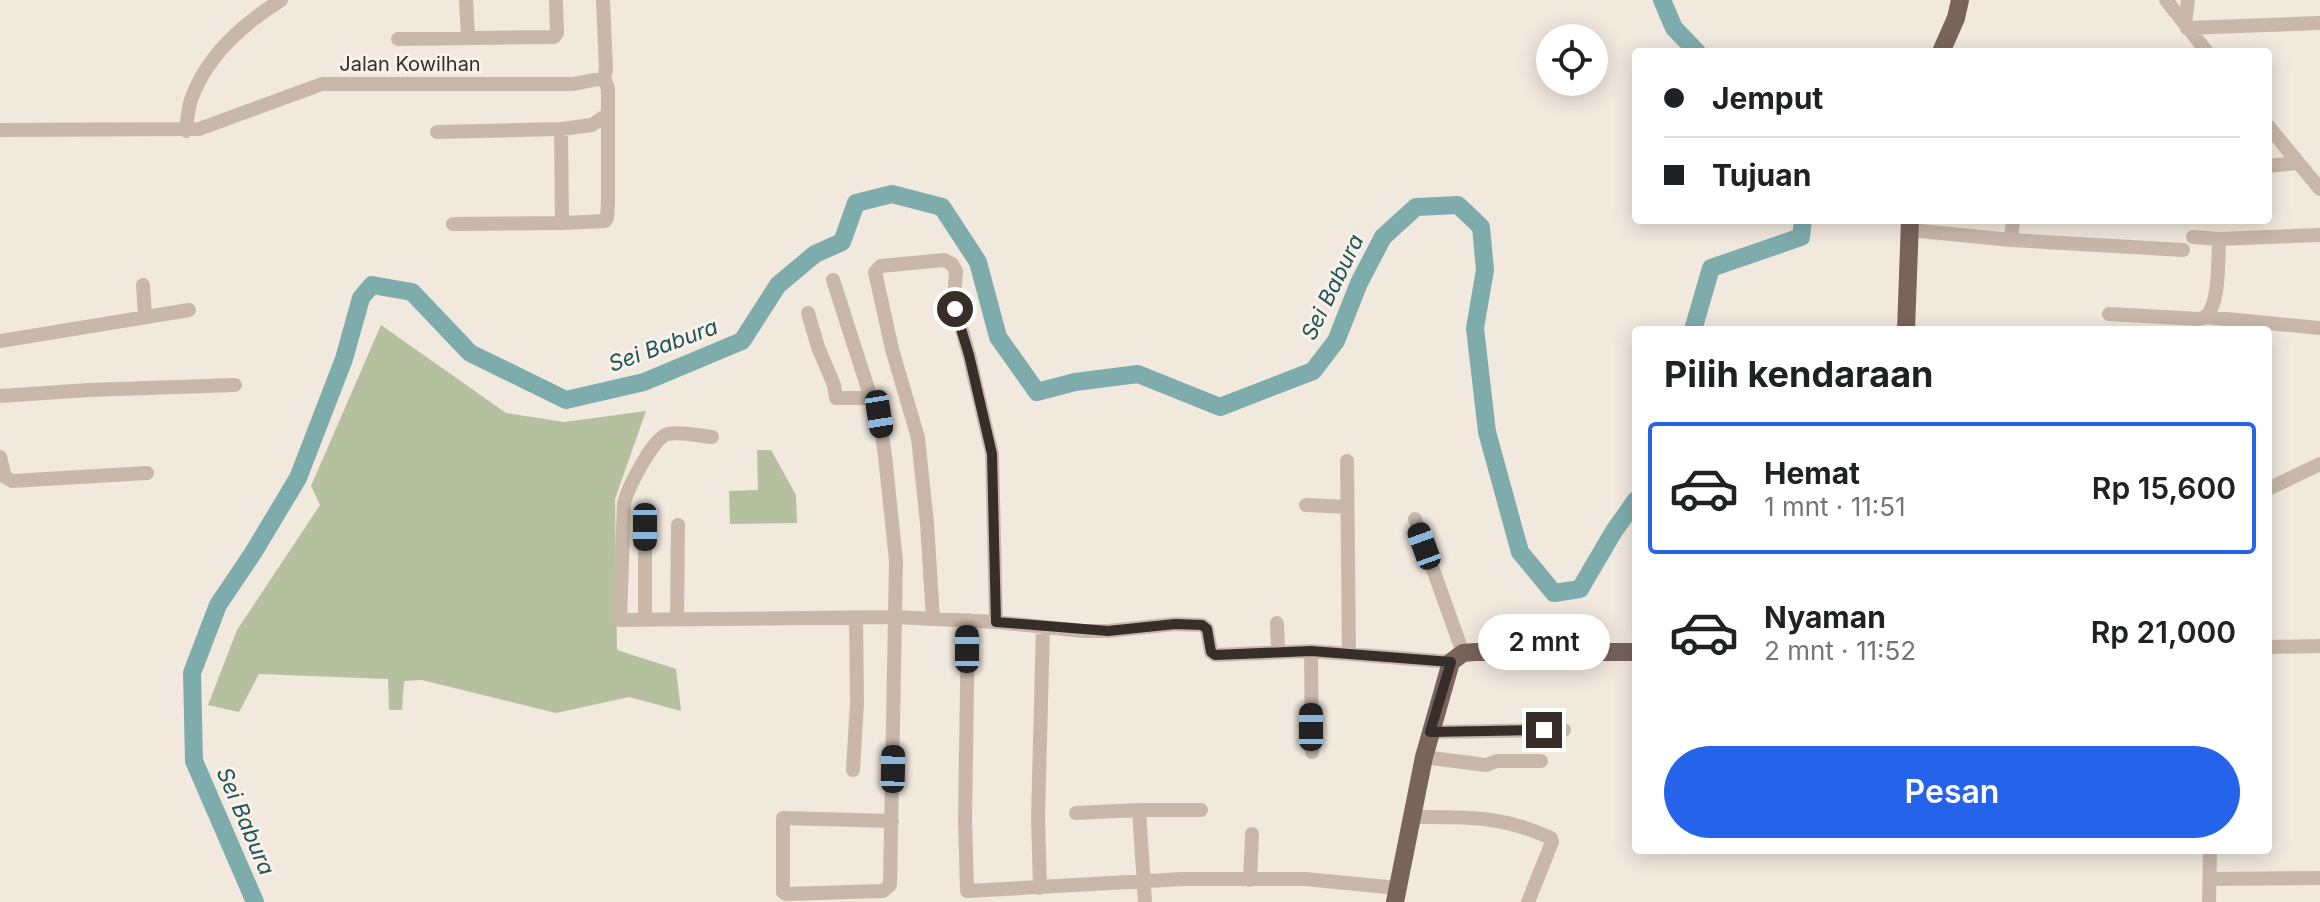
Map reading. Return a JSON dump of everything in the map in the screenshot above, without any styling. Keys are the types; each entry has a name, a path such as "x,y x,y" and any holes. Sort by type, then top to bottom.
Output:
{"main road":[{"path":"1943,48 1960,0"},
{"path":"1906,326 1910,225"},
{"path":"1397,895 1430,732 1457,658 1632,652"}],"street":[{"path":"186,131 191,101 208,66 234,35 281,0"},
{"path":"466,0 468,37"},
{"path":"398,39 556,37 556,0"},
{"path":"453,224 600,222 607,218 608,89 604,78 603,0"},
{"path":"2166,0 2204,48"},
{"path":"2186,26 2188,0"},
{"path":"2186,26 2320,23"},
{"name":"Jalan Kowilhan","path":"0,130 186,131 206,127 322,84 573,84 604,78"},
{"path":"437,132 561,129 592,125 608,114"},
{"path":"561,129 562,223"},
{"path":"2272,131 2320,189"},
{"path":"2272,166 2298,163"},
{"path":"2011,240 2013,224"},
{"path":"1910,225 2011,240 2183,250"},
{"path":"2193,237 2219,239 2320,235"},
{"path":"2206,317 2211,311 2218,272 2219,239"},
{"path":"933,619 918,438 892,349 875,272 881,266 944,260 952,264 956,271 955,309 976,380 992,454 996,622"},
{"path":"833,280 879,414 896,561 892,821 890,885 886,890 783,892 783,818 892,821"},
{"path":"143,285 145,316"},
{"path":"0,341 189,310"},
{"path":"808,313 836,398 871,398"},
{"path":"2109,314 2206,317 2320,328"},
{"path":"0,396 235,385"},
{"path":"712,437 671,434 661,437 626,498 620,620 895,617 1108,631 1175,624 1202,625 1207,629 1211,652 1215,655 1311,651 1457,658 1415,519"},
{"path":"0,457 5,477 12,481 147,473"},
{"path":"1347,461 1349,653"},
{"path":"2272,487 2320,464"},
{"path":"1306,505 1347,507"},
{"path":"677,618 678,525"},
{"path":"645,527 645,619"},
{"path":"853,770 857,703 856,618"},
{"path":"968,620 966,890 1145,881 1305,879 1397,895"},
{"path":"1277,623 1278,651"},
{"path":"1040,888 1038,818 1043,627"},
{"path":"2272,647 2320,646"},
{"path":"1311,651 1312,752"},
{"path":"1430,732 1564,730"},
{"path":"1424,757 1486,765 1497,761 1541,761"},
{"path":"1139,810 1145,902"},
{"path":"1076,813 1201,810"},
{"path":"1411,817 1494,819 1517,824 1551,838 1528,902"},
{"path":"1250,880 1252,834"},
{"path":"2209,902 2210,854"},
{"path":"2210,879 2320,878"}],"green space":[{"path":"381,325 506,413 564,422 646,411 615,499 617,650 676,669 681,711 629,697 556,713 422,680 404,681 402,710 389,710 388,679 259,674 239,712 208,705 237,630 320,505 311,486"},
{"path":"757,450 771,450 796,495 797,523 730,524 729,491 758,490"}],"waterway":[{"name":"Sei Babura","path":"1662,0 1674,28 1693,48"},
{"name":"Sei Babura","path":"255,902 194,761 192,673 218,605 298,478 344,359 361,298 372,285 412,292 470,353 566,400 644,382 742,341 778,285 815,254 842,242 856,203 892,194 942,207 978,262 998,337 1037,392 1075,382 1138,374 1220,407 1313,371 1336,341 1359,283 1383,237 1416,207 1458,205 1481,227 1485,270 1475,328 1487,432 1520,552 1554,593 1580,589 1632,506"},
{"name":"Sei Babura","path":"1694,326 1711,268 1801,237 1803,224"}],"route":[{"path":"955,309 992,454 996,622 1083,631 1202,625 1207,629 1211,652 1215,655 1311,651 1451,662 1430,732 1544,730"}]}
